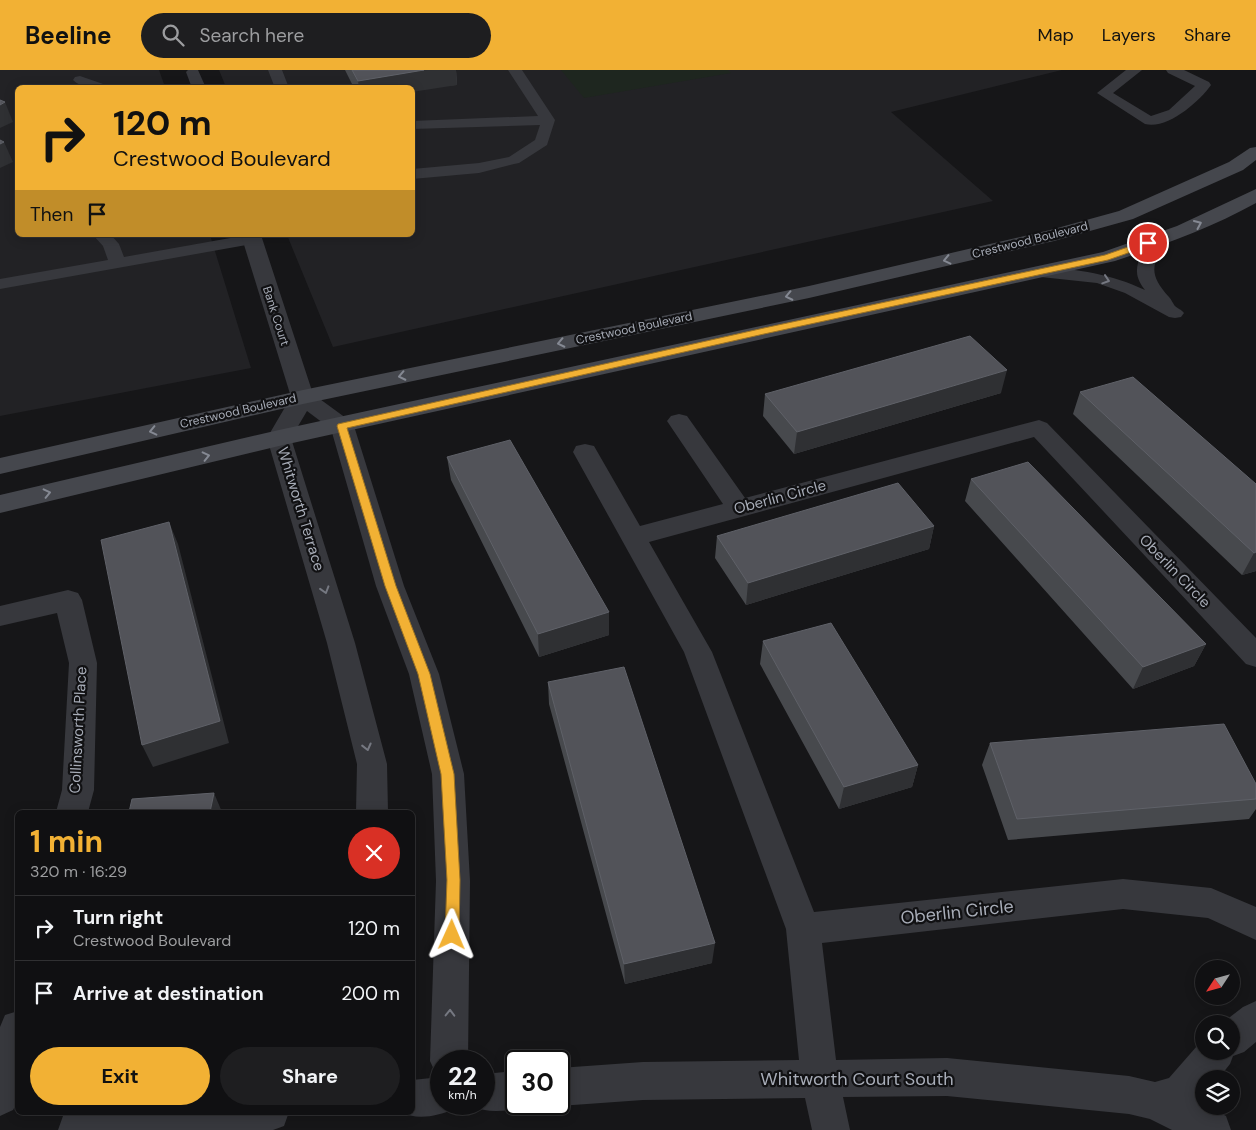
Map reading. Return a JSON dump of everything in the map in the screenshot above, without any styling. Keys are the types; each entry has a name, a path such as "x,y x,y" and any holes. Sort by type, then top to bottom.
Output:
{"main road":[{"name":"Crestwood Boulevard","path":"0,466 303,396 809,292 1054,235 1126,215 1236,166 1256,152"},
{"path":"0,504 279,438 342,426 764,331 1108,258 1237,206 1256,195"}],"street":[{"name":"Bank Court","path":"252,237 303,396"},
{"path":"303,396 342,426 390,586 424,674 448,774 454,880 449,1050"},
{"name":"Whitworth Terrace","path":"303,396 279,438 341,643 372,764 372,810"},
{"path":"679,422 739,508"},
{"name":"Oberlin Circle","path":"632,537 1039,428 1256,656"},
{"path":"585,452 698,652 803,929 820,1078 831,1130"},
{"name":"Collinsworth Place","path":"0,616 68,600 83,663 78,790 73,810"},
{"name":"Oberlin Circle","path":"803,929 1123,894 1211,903 1256,924"},
{"path":"1240,1032 1256,1019"},
{"path":"0,1097 15,1040"},
{"path":"1155,1101 1181,1093 1209,1060"},
{"name":"Whitworth Court South","path":"570,1086 642,1081 947,1077 1129,1095 1155,1101 1212,1130"},
{"path":"415,1099 430,1097"},
{"path":"77,1130 238,1115"}],"lane":[{"path":"275,70 281,85"},
{"path":"415,174 479,168 514,160 542,142 548,120 515,70"},
{"path":"1136,70 1104,93 1150,120 1174,113 1204,85 1173,70"},
{"path":"193,72 198,85"},
{"path":"80,80 93,85"},
{"path":"415,125 548,120"},
{"path":"103,237 112,244 117,262"},
{"path":"0,284 252,237"},
{"path":"1041,272 1075,273 1103,279 1137,292 1175,312 1149,286 1145,270 1150,252 1161,238"}],"shaded area":[{"path":"0,70 159,70 164,85 15,85 15,237 211,237 251,368 0,416"},
{"path":"219,70 1062,70 891,112 993,201 333,347 288,237 415,237 415,85 225,85"},
{"path":"561,70 728,70 731,73 584,98"}],"building":[{"path":"352,70 424,70 358,81"},
{"path":"970,336 1007,370 797,432 765,394"},
{"path":"1133,377 1256,484 1256,552 1254,553 1080,392"},
{"path":"510,440 609,612 538,634 447,457"},
{"path":"1028,462 1206,644 1143,667 971,479"},
{"path":"898,483 934,526 748,583 717,536"},
{"path":"169,522 220,721 142,745 101,540"},
{"path":"831,623 918,765 844,787 763,641"},
{"path":"624,667 715,943 624,964 548,682"},
{"path":"1224,724 1256,784 1256,799 1017,819 990,743"},
{"path":"214,793 210,810 129,810 132,799"}],"route":[{"path":"452,935 454,880 448,774 424,674 390,586 342,426 764,331 1108,258 1148,243"}]}
